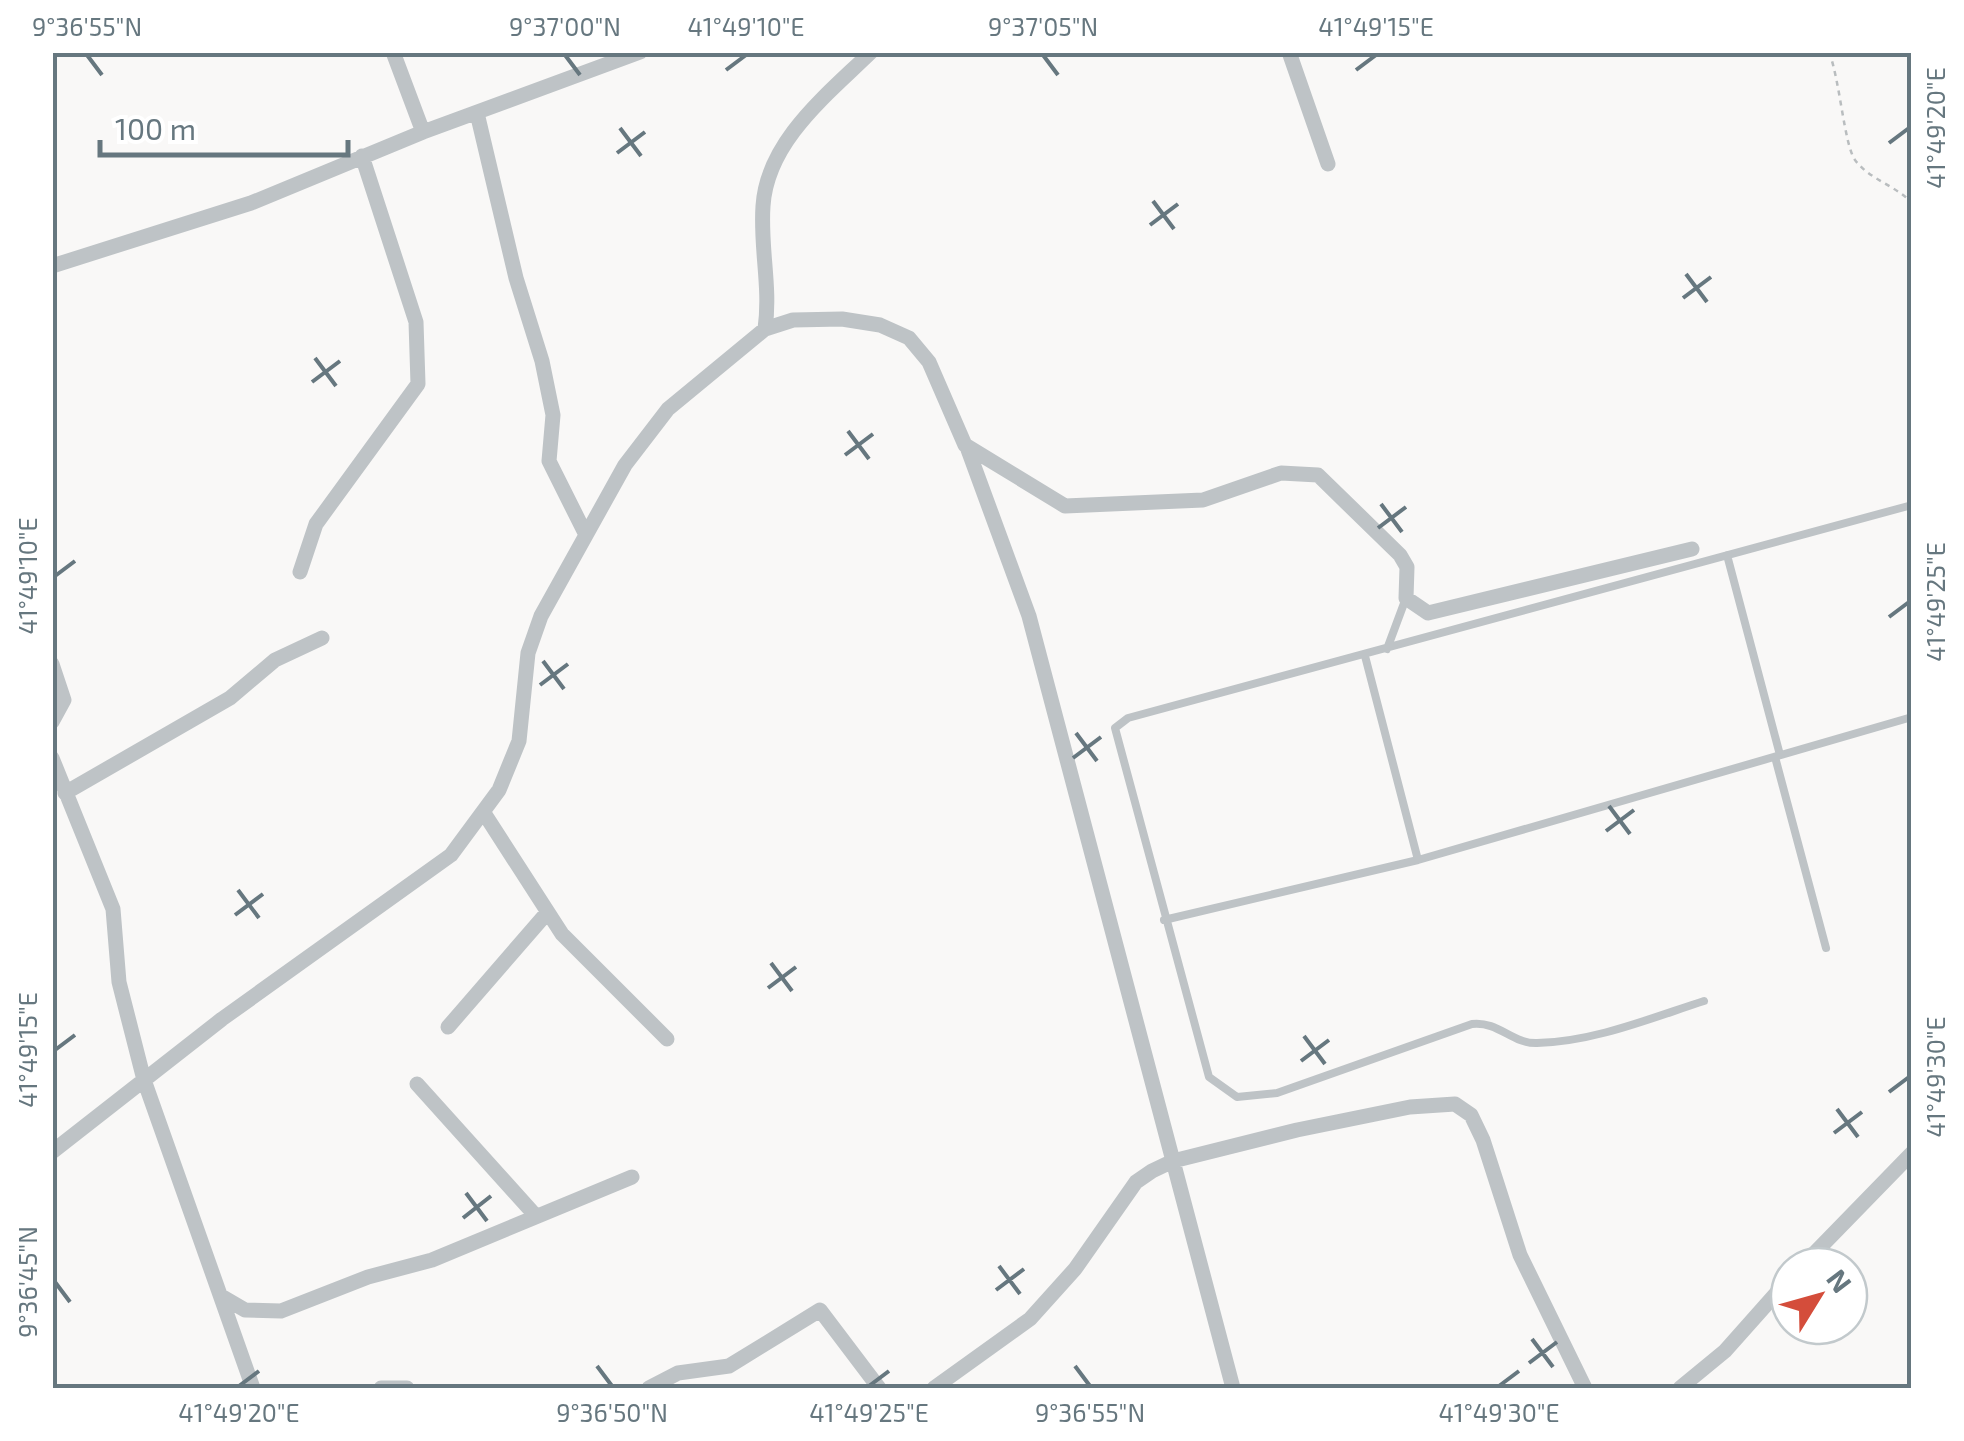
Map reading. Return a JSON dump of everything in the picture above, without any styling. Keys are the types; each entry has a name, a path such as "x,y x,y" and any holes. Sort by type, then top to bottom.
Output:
{"street":[{"path":"393,52 423,132"},
{"path":"52,266 251,203 423,132 640,52"},
{"path":"765,329 768,286 762,204 777,155 795,129 871,52"},
{"path":"1289,52 1328,164"},
{"path":"477,113 546,379 553,415 548,461 585,534"},
{"path":"300,572 316,524 418,384 416,322 362,156"},
{"path":"52,1152 451,855 484,813 520,741 528,654 542,616 625,466 668,409 765,329 793,320 842,319 880,324 908,338 929,362 967,447 1029,616 1234,1388"},
{"path":"967,447 1027,479 1052,499 1076,508 1140,500 1203,500 1281,472 1318,475 1400,555 1407,568 1406,598 1428,613 1692,549"},
{"path":"66,794 230,698 275,660 322,638"},
{"path":"52,664 64,688 64,700 52,722"},
{"path":"52,758 113,909 119,982 144,1080 253,1388"},
{"path":"484,813 546,914 620,997 666,1039"},
{"path":"448,1028 546,914"},
{"path":"417,1084 535,1216"},
{"path":"934,1388 1030,1318 1074,1269 1136,1182 1173,1161 1410,1107 1455,1104 1464,1108 1483,1140 1520,1255 1585,1388"},
{"path":"1822,1246 1912,1154"},
{"path":"222,1296 245,1310 281,1311 368,1277 432,1260 632,1178"},
{"path":"1680,1388 1725,1351 1769,1302"},
{"path":"649,1388 678,1374 729,1366 820,1310 879,1388"},
{"path":"381,1388 407,1388"}],"lane":[{"path":"1704,1001 1631,1024 1548,1042 1522,1041 1487,1022 1472,1024 1277,1093 1238,1098 1209,1077 1115,732 1117,724 1912,505"},
{"path":"1727,555 1826,948"},
{"path":"1387,649 1406,598"},
{"path":"1365,656 1418,860"},
{"path":"1164,920 1418,860 1912,718"}],"path":[{"path":"1829,52 1843,94 1848,144 1854,158 1869,175 1912,203"}]}
